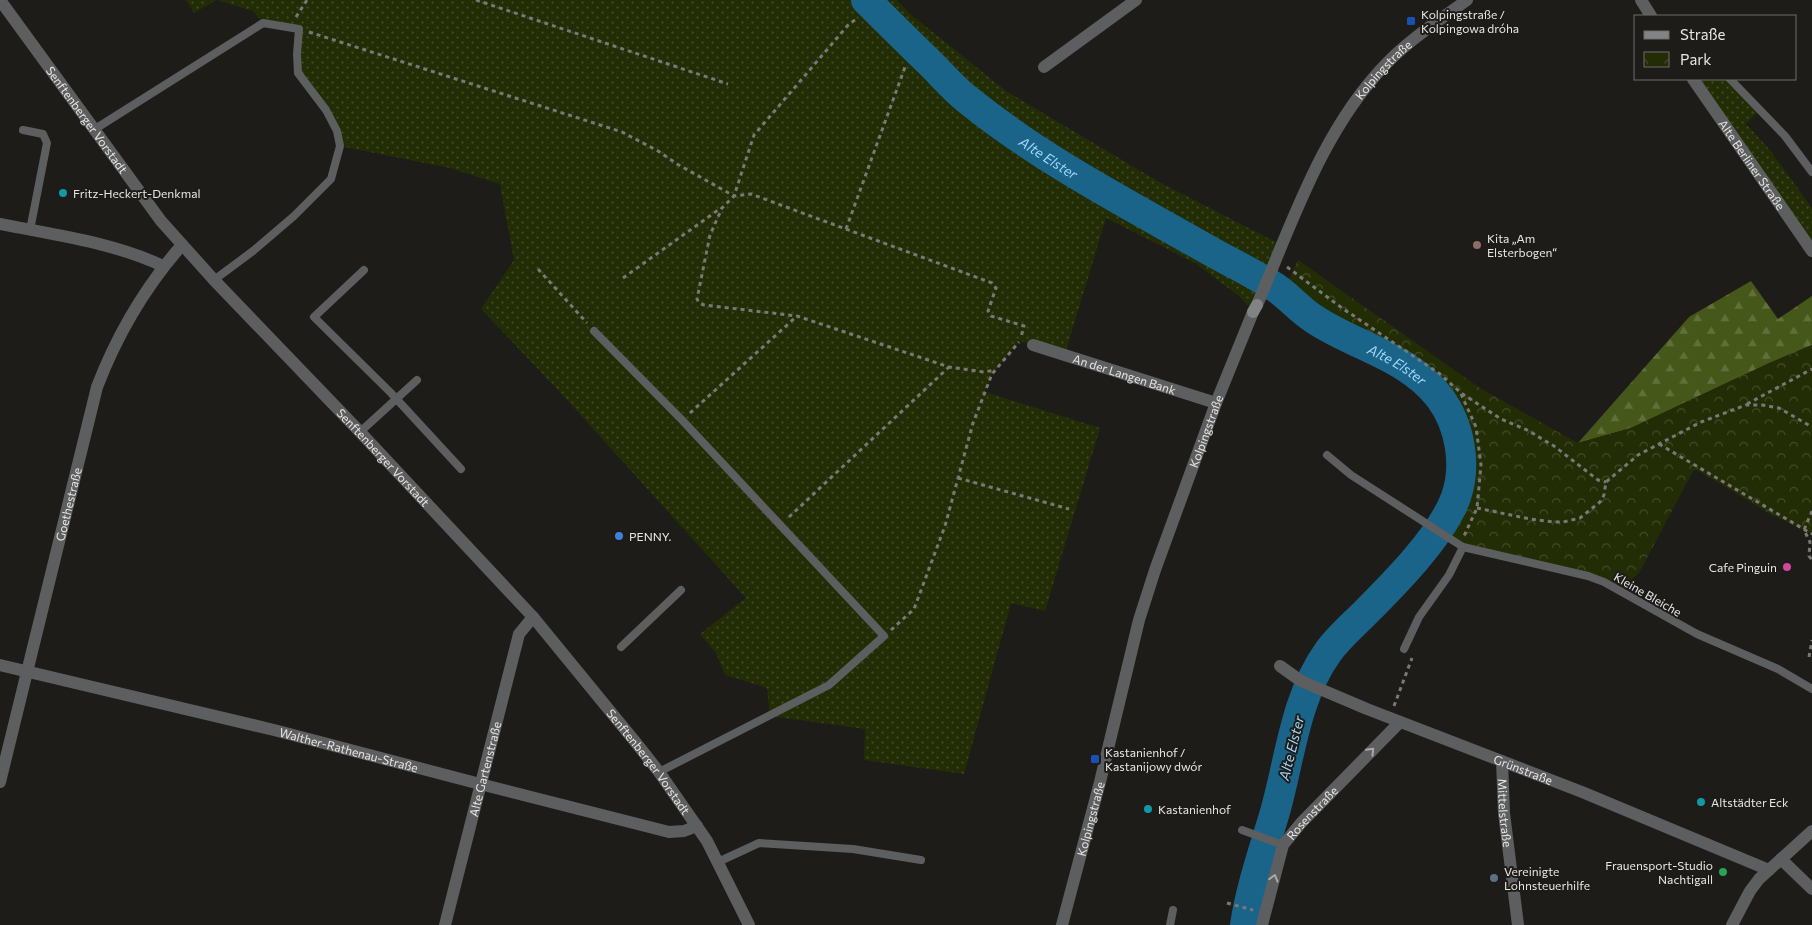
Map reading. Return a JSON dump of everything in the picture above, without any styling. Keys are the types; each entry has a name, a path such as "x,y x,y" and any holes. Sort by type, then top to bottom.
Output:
{"street":[{"name":"Senftenberger Vorstadt","path":"0,0 160,221 533,617 660,772 707,841 749,925"},
{"path":"1044,67 1136,0"},
{"name":"Kolpingstraße","path":"1062,925 1100,782 1139,620 1155,570 1216,403 1309,182 1344,117 1371,80 1387,62 1415,38 1467,0"},
{"path":"1641,0 1650,15"},
{"name":"Alte Berliner Straße","path":"1694,80 1812,251"},
{"path":"0,224 119,249 163,266"},
{"name":"Goethestraße","path":"0,782 97,387 109,356 127,323 163,266 182,245"},
{"name":"An der Langen Bank","path":"1033,345 1216,403"},
{"name":"Alte Gartenstraße","path":"444,925 519,634 533,617"},
{"name":"Walther-Rathenau-Straße","path":"0,665 274,730 669,832 684,831 696,826"},
{"name":"Grünstraße","path":"1280,666 1301,681 1322,690 1697,838 1769,870"},
{"name":"Rosenstraße","path":"1262,925 1280,844 1394,720"},
{"name":"Mittelstraße","path":"1502,761 1504,813 1518,925"},
{"path":"1732,925 1750,891 1769,870 1812,831"},
{"path":"1781,859 1812,889"}],"lane":[{"path":"95,129 263,23 296,28 298,72 326,110 337,131 340,146 331,179 294,216 252,252 214,280"},
{"path":"1731,80 1785,136 1812,172"},
{"path":"23,130 43,134 48,144 30,230"},
{"path":"364,270 314,317 396,399 460,469"},
{"path":"594,331 682,420 884,636 829,685 660,772"},
{"path":"360,432 417,380"},
{"name":"Kleine Bleiche","path":"1327,455 1351,475 1463,547 1588,576 1604,582 1679,624 1778,669 1812,689"},
{"path":"1404,649 1419,617 1448,575 1463,547"},
{"path":"620,647 681,590"},
{"path":"1242,830 1280,844"},
{"path":"718,862 759,842 852,849 921,860"},
{"path":"1170,925 1173,910"}],"path":[{"path":"307,0 296,18 296,28 622,132 734,196 752,194 992,283 996,288 988,311 991,316 1024,326 1020,341 992,374 972,423 945,526 914,609 884,636"},
{"path":"476,0 728,84"},
{"path":"623,278 722,208 734,196 754,135 849,24 855,20"},
{"path":"846,229 905,67"},
{"path":"722,208 710,235 697,299 699,303 797,316 949,367 984,372 995,370"},
{"path":"1276,259 1342,308 1440,374 1461,393 1501,419 1527,430 1554,446 1598,480 1606,482"},
{"path":"538,269 594,331"},
{"path":"682,420 797,316"},
{"path":"1020,341 1033,345"},
{"path":"780,526 949,367"},
{"path":"1477,508 1530,520 1572,521 1588,513 1600,502 1604,495 1606,482 1638,455 1700,422 1746,404 1812,369"},
{"path":"1461,393 1476,427 1481,465 1477,508 1464,534 1463,547"},
{"path":"1746,404 1762,404 1779,408 1812,427"},
{"path":"1659,443 1812,534"},
{"path":"958,478 1069,509"},
{"path":"1812,511 1804,530 1810,542 1809,556 1812,560"},
{"path":"1394,720 1413,655 1413,632"},
{"path":"1809,657 1812,640"},
{"path":"1227,903 1255,910"}],"green space":[{"path":"186,0 216,0 194,13"},
{"path":"217,0 897,0 909,13 1006,91 1161,183 1282,245 1253,311 1239,296 1195,263 1106,218 1065,354 1020,341 992,374 985,392 1100,428 1045,611 1011,603 964,774 864,760 865,729 770,716 767,688 725,675 716,653 700,634 746,598 558,390 481,309 514,260 500,184 450,168 340,146 337,131 299,73 299,29 263,23 253,11"},
{"path":"1695,80 1730,80 1760,110 1746,124 1769,149 1812,208 1812,249"},
{"path":"1298,260 1480,388 1578,443 1631,428 1812,345 1812,534 1772,515 1697,470 1693,471 1639,573 1629,582 1624,592 1604,582 1463,547 1447,537 1443,522 1459,489 1462,465 1460,446 1448,412 1438,397 1411,371 1390,357 1344,337 1284,290"},
{"path":"1751,281 1778,319 1812,296 1812,345 1631,428 1578,443 1689,317"}],"waterway":[{"name":"Alte Elster","path":"866,0 958,92 1024,142 1144,214 1252,273 1270,284 1309,316 1330,329 1381,353 1413,372 1440,398 1452,420 1457,433 1461,459 1461,472 1456,497 1440,528 1416,559 1336,642 1317,670 1308,689 1295,729 1275,812 1254,882 1245,925"}],"place":[{"name":"Kolpingstraße / Kolpingowa dróha","path":"1411,21"},
{"name":"Fritz-Heckert-Denkmal","path":"63,193"},
{"name":"Kita „Am Elsterbogen“","path":"1477,245"},
{"name":"PENNY.","path":"619,536"},
{"name":"Cafe Pinguin","path":"1787,567"},
{"name":"Kastanienhof / Kastanijowy dwór","path":"1095,759"},
{"name":"Altstädter Eck","path":"1701,802"},
{"name":"Kastanienhof","path":"1148,809"},
{"name":"Frauensport-Studio Nachtigall","path":"1723,872"},
{"name":"Vereinigte Lohnsteuerhilfe","path":"1494,878"}]}
